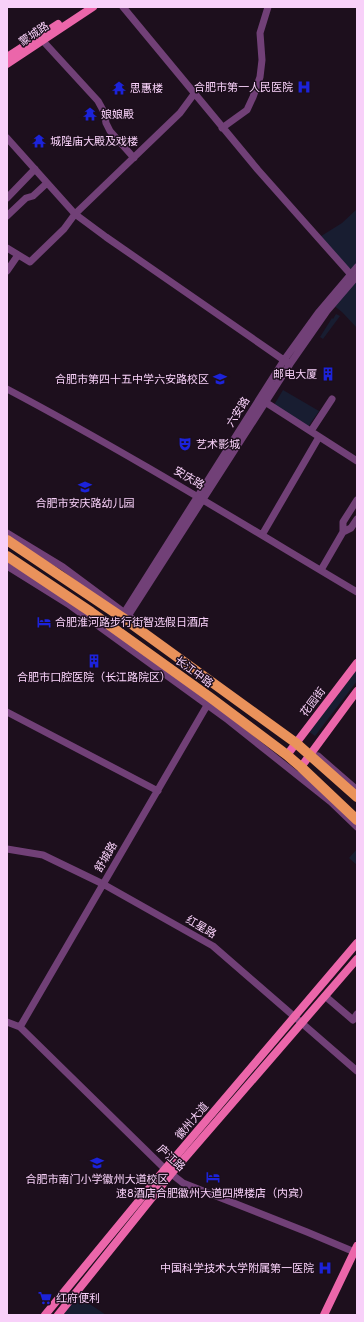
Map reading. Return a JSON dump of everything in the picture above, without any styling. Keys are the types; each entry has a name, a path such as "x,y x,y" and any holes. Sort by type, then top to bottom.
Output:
{"highway":[{"name":"长江中路","path":"7,540 125,616 297,742 311,753 357,798"},
{"name":"长江中路","path":"7,556 91,612 209,702 287,755 301,766 357,820"}],"main road":[{"name":"蒙城路","path":"7,57 84,7"},
{"name":"蒙城路","path":"7,64 93,7"},
{"name":"花园街","path":"287,755 357,663"},
{"path":"301,766 357,691"},
{"name":"徽州大道","path":"58,1315 168,1172 294,1017 357,943"},
{"name":"徽州大道","path":"45,1315 168,1172 302,1023 357,959"},
{"path":"325,1315 356,1252"}],"street":[{"path":"123,7 222,128 355,278"},
{"path":"222,128 246,110 253,97 260,77 262,60 260,33 268,7"},
{"path":"43,41 98,101 104,112 106,123 110,131 134,158"},
{"path":"7,248 30,262 64,229 75,214 180,113 194,94"},
{"path":"7,138 75,214 287,362"},
{"path":"7,198 35,169"},
{"path":"7,216 26,198 33,196 47,183"},
{"path":"7,271 18,255"},
{"name":"六安路","path":"125,616 287,362 355,278 357,267"},
{"name":"安庆路","path":"7,389 80,428 201,498 357,592"},
{"path":"311,431 332,398"},
{"path":"263,401 357,461"},
{"path":"262,535 320,437"},
{"path":"321,570 343,532 343,522 357,500"},
{"path":"343,532 351,528 357,519"},
{"path":"7,533 63,567 125,616"},
{"path":"7,566 68,604 209,702 228,720 331,802 357,827"},
{"name":"舒城路","path":"20,1027 209,702"},
{"path":"7,712 158,790"},
{"path":"311,753 328,764 357,790"},
{"name":"红星路","path":"7,849 43,855 104,884 213,946 357,1071"},
{"path":"325,996 353,1020 357,1014"},
{"name":"庐江路","path":"7,1022 20,1027 168,1172 183,1184 356,1252"}],"shaded area":[{"path":"357,209 357,267 350,274 318,238 342,223"},
{"path":"354,279 357,282 357,328 333,305"},
{"path":"336,314 340,316 323,339 320,337"},
{"path":"283,390 319,411 308,427 274,405"},
{"path":"357,667 357,681 315,736 308,731"},
{"path":"357,849 357,865 349,858"},
{"path":"75,1294 106,1315 58,1315"}],"place":[{"name":"合肥市第一人民医院","path":"304,87"},
{"name":"思惠楼","path":"119,88"},
{"name":"娘娘殿","path":"90,114"},
{"name":"城隍庙大殿及戏楼","path":"39,141"},
{"name":"邮电大厦","path":"328,374"},
{"name":"合肥市第四十五中学六安路校区","path":"220,379"},
{"name":"艺术影城","path":"185,444"},
{"name":"合肥市安庆路幼儿园","path":"85,487"},
{"name":"合肥淮河路步行街智选假日酒店","path":"44,622"},
{"name":"合肥市口腔医院（长江路院区）","path":"94,661"},
{"name":"合肥市南门小学徽州大道校区","path":"97,1163"},
{"name":"速8酒店合肥徽州大道四牌楼店（内宾）","path":"213,1177"},
{"name":"中国科学技术大学附属第一医院","path":"325,1268"},
{"name":"红府便利","path":"45,1298"}]}
